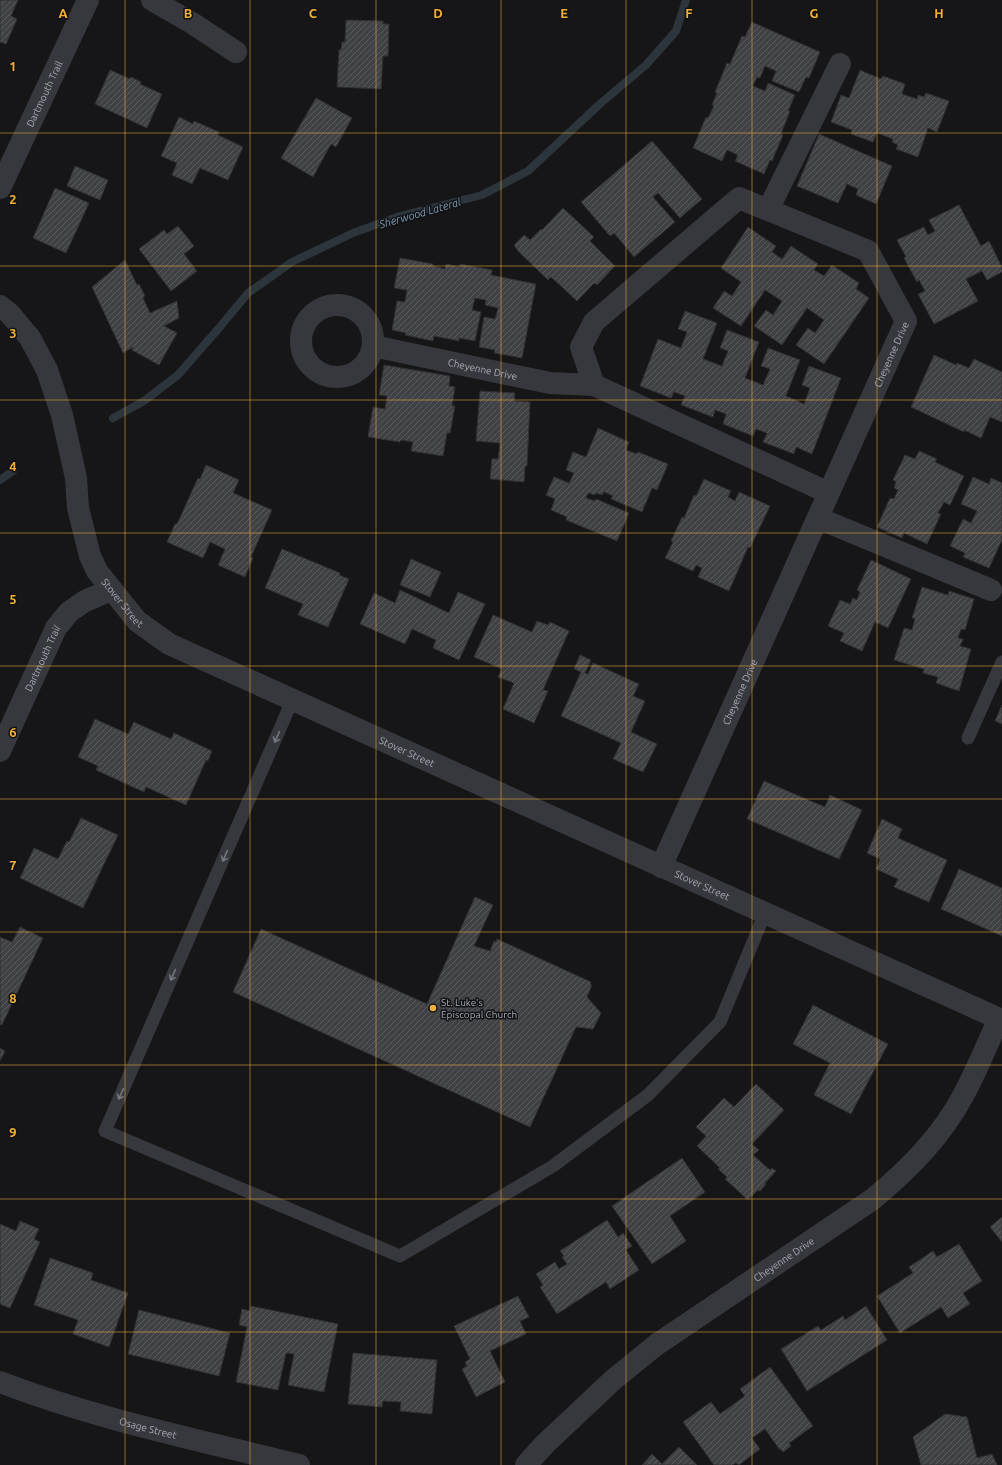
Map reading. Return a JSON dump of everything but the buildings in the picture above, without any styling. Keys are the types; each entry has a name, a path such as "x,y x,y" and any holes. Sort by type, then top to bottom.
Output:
{"street":[{"name":"Dartmouth Trail","path":"0,188 88,0"},
{"path":"152,0 192,23 236,52"},
{"path":"768,210 840,64"},
{"name":"Cheyenne Drive","path":"594,385 581,347 594,322 739,198 868,251 906,321 661,867"},
{"name":"Stover Street","path":"0,306 10,314 30,338 47,370 62,415 76,478 78,508 90,556 97,571 137,621 169,644 292,701 1000,1020"},
{"name":"Cheyenne Drive","path":"373,346 550,383 594,385 829,493"},
{"path":"818,518 991,590"},
{"name":"Dartmouth Trail","path":"0,752 56,628 69,612 85,601 111,590"},
{"name":"Cheyenne Drive","path":"526,1465 545,1444 613,1380 656,1345 873,1199 898,1178 921,1155 944,1126 964,1094 1000,1020"},
{"name":"Osage Street","path":"0,1382 122,1421 299,1465"}],"lane":[{"path":"968,738 1002,662"},
{"path":"292,701 105,1131 400,1256 553,1166 648,1095 720,1022 765,913"}],"waterway":[{"name":"Sherwood Lateral","path":"113,418 144,401 178,375 248,293 292,262 353,233 400,216 482,195 528,171 601,103 646,65 676,31 686,0"},
{"name":"Sherwood Lateral","path":"0,480 13,471"}],"place":[{"name":"St. Luke's Episcopal Church","path":"433,1008"}]}
